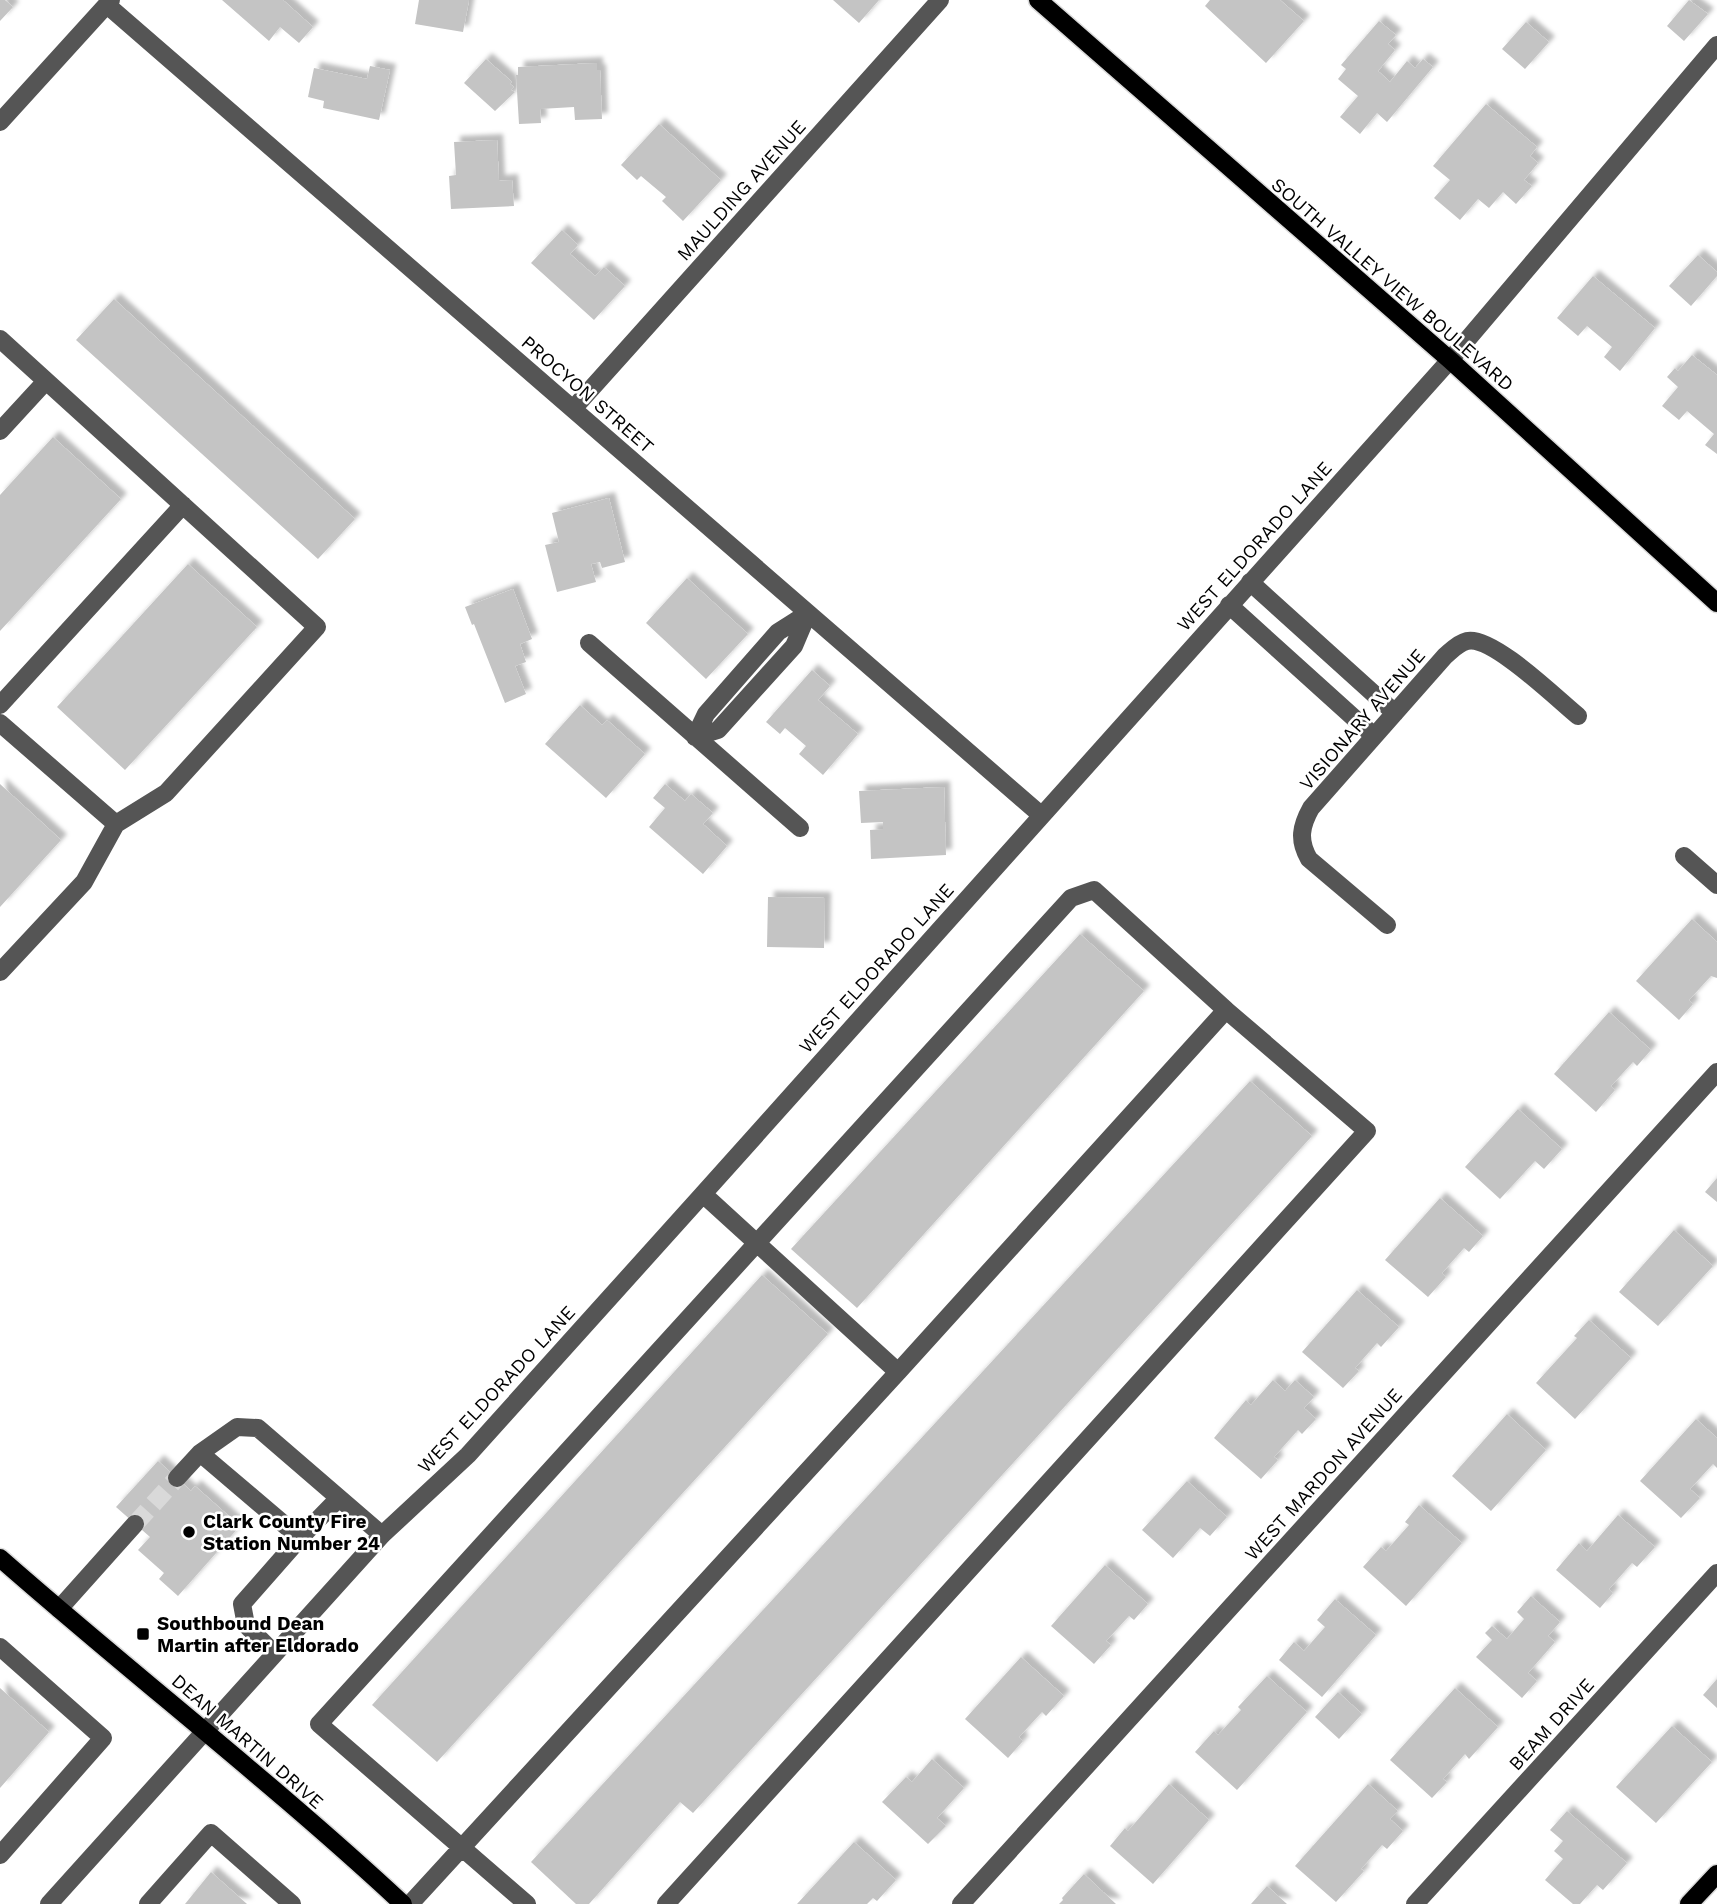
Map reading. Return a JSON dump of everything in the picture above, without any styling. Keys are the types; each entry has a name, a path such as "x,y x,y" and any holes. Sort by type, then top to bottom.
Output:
{"main road":[{"name":"SOUTH VALLEY VIEW BOULEVARD","path":"1038,0 1450,360 1717,603"},
{"name":"DEAN MARTIN DRIVE","path":"0,1558 206,1730 399,1902"},
{"path":"1689,1904 1717,1874"}],"street":[{"name":"MAULDING AVENUE","path":"573,409 940,0"},
{"name":"PROCYON STREET","path":"109,2 1041,815"},
{"path":"0,122 109,2"},
{"name":"WEST ELDORADO LANE","path":"49,1904 382,1535 468,1455 703,1194 1450,360 1717,45"},
{"path":"0,339 317,627 166,793 116,824 83,882 0,972"},
{"path":"0,431 46,381"},
{"path":"0,705 183,505"},
{"path":"1250,582 1395,712"},
{"path":"1229,605 1374,736"},
{"path":"695,737 718,730 794,646 808,613"},
{"name":"VISIONARY AVENUE","path":"1387,925 1309,859 1301,835 1303,822 1311,808 1445,656 1468,640 1484,642 1499,650 1578,716"},
{"path":"589,643 800,828"},
{"path":"1310,678 1331,655"},
{"path":"0,723 116,824"},
{"path":"1684,856 1717,885"},
{"path":"527,1904 319,1724 1071,898 1094,890 1226,1010 1367,1131 666,1904"},
{"path":"399,1902 461,1847 898,1372 1226,1010"},
{"name":"WEST MARDON AVENUE","path":"961,1904 1717,1072"},
{"path":"703,1194 898,1372"},
{"path":"177,1478 200,1453 236,1427 258,1428 382,1535"},
{"path":"200,1453 300,1538"},
{"path":"274,1653 246,1625 242,1604 338,1499"},
{"path":"59,1609 135,1524"},
{"name":"BEAM DRIVE","path":"1415,1904 1717,1573"},
{"path":"0,1647 103,1738 0,1855"},
{"path":"148,1904 211,1833 292,1904"}],"building":[{"path":"0,0 5,0 13,7 0,21"},
{"path":"222,0 283,0 313,27 299,43 280,27 269,41"},
{"path":"419,0 469,0 463,32 415,24"},
{"path":"833,0 879,0 859,23"},
{"path":"1210,0 1280,0 1304,21 1266,63 1205,6"},
{"path":"1689,0 1708,14 1684,41 1667,26"},
{"path":"1379,21 1396,35 1388,44 1395,50 1378,71 1390,82 1407,61 1415,68 1423,59 1433,67 1387,122 1377,113 1360,134 1340,117 1358,96 1338,79 1346,69 1341,65"},
{"path":"1526,22 1549,42 1525,69 1502,49"},
{"path":"486,59 512,82 510,84 514,87 511,90 515,92 495,111 464,83"},
{"path":"597,63 597,70 600,70 602,119 575,120 574,107 540,109 541,123 519,124 516,75 518,67"},
{"path":"370,66 390,70 379,120 323,108 324,101 308,97 314,68 367,79"},
{"path":"1486,104 1537,147 1530,156 1538,163 1524,180 1532,186 1516,204 1503,192 1489,208 1478,199 1460,220 1434,198 1450,180 1433,166"},
{"path":"659,124 721,180 683,221 662,201 666,197 641,176 637,180 621,165"},
{"path":"497,140 499,181 512,180 514,206 451,209 449,176 456,175 454,142"},
{"path":"562,230 578,245 570,254 595,276 604,267 625,286 594,320 531,263"},
{"path":"1698,255 1717,272 1717,276 1691,306 1669,286"},
{"path":"1593,276 1655,328 1620,371 1604,357 1612,347 1587,326 1578,336 1557,318"},
{"path":"114,299 355,519 318,559 76,340"},
{"path":"1692,355 1717,375 1717,454 1705,445 1714,434 1687,411 1679,420 1662,406 1678,387 1667,377 1675,368 1678,371"},
{"path":"53,437 121,499 0,631 0,495"},
{"path":"609,498 625,562 602,568 600,562 591,564 596,582 557,592 545,545 559,542 552,513"},
{"path":"188,564 257,627 125,770 57,707"},
{"path":"687,578 748,634 706,679 646,623"},
{"path":"513,589 532,639 520,644 526,662 515,666 526,694 505,703 465,607"},
{"path":"812,670 830,686 818,700 858,734 823,775 799,754 806,746 785,728 780,734 766,722"},
{"path":"580,705 602,725 607,720 645,754 606,798 545,744"},
{"path":"0,784 61,840 0,907"},
{"path":"665,784 685,801 691,794 713,813 703,824 727,846 703,874 649,827 665,808 653,798"},
{"path":"944,787 946,855 871,859 870,830 883,829 883,822 861,823 859,791"},
{"path":"768,897 825,898 824,948 767,947"},
{"path":"1692,919 1717,942 1717,978 1711,976 1689,1000 1693,1004 1679,1020 1636,981"},
{"path":"1080,934 1144,991 857,1308 791,1249"},
{"path":"1609,1012 1651,1050 1637,1066 1633,1062 1611,1086 1615,1090 1596,1112 1554,1074"},
{"path":"1250,1081 1312,1136 693,1813 680,1802 589,1904 576,1904 531,1862"},
{"path":"1518,1109 1562,1149 1544,1169 1535,1161 1500,1199 1465,1167"},
{"path":"1717,1178 1717,1202 1705,1192"},
{"path":"1440,1198 1483,1236 1469,1252 1464,1248 1442,1273 1446,1277 1428,1297 1385,1260"},
{"path":"1674,1230 1713,1266 1658,1326 1619,1292"},
{"path":"762,1275 828,1334 437,1762 372,1705"},
{"path":"1357,1290 1399,1327 1381,1347 1377,1343 1355,1368 1359,1371 1343,1388 1302,1352"},
{"path":"1589,1320 1631,1358 1575,1419 1536,1383 1577,1338 1574,1336"},
{"path":"1273,1380 1285,1391 1295,1380 1314,1397 1304,1408 1316,1419 1302,1434 1298,1430 1274,1457 1278,1460 1261,1479 1214,1438 1246,1400 1251,1405"},
{"path":"1507,1414 1546,1450 1491,1511 1452,1476"},
{"path":"1696,1419 1717,1438 1717,1468 1713,1464 1690,1489 1700,1498 1681,1518 1640,1481"},
{"name":"Clark County Fire Station Number 24","path":"158,1461 191,1491 195,1486 240,1526 178,1596 159,1579 164,1573 138,1550 150,1537 116,1507"},
{"path":"1187,1481 1227,1517 1210,1536 1200,1528 1173,1558 1142,1530"},
{"path":"1419,1505 1462,1543 1406,1606 1363,1567 1381,1547 1386,1551 1409,1525 1405,1522"},
{"path":"1618,1515 1655,1547 1637,1567 1632,1563 1609,1589 1613,1593 1600,1608 1556,1570 1579,1543 1587,1551"},
{"path":"1105,1565 1148,1604 1134,1620 1129,1616 1106,1641 1111,1645 1094,1664 1051,1626"},
{"path":"1531,1596 1560,1622 1548,1636 1555,1642 1528,1673 1537,1681 1522,1698 1476,1657 1492,1640 1485,1633 1492,1626 1507,1639 1524,1619 1517,1612"},
{"path":"1335,1599 1376,1635 1322,1697 1279,1660 1294,1642 1304,1651 1325,1627 1317,1620"},
{"path":"1021,1657 1064,1696 1046,1716 1042,1712 1019,1737 1023,1741 1008,1758 965,1719"},
{"path":"1267,1676 1307,1712 1237,1790 1195,1752 1214,1731 1218,1735 1241,1710 1238,1707"},
{"path":"1717,1679 1717,1708 1703,1695"},
{"path":"0,1688 49,1732 0,1788"},
{"path":"1455,1688 1498,1727 1469,1759 1465,1754 1443,1779 1447,1782 1432,1798 1390,1760"},
{"path":"1338,1692 1362,1714 1339,1739 1315,1717"},
{"path":"1672,1726 1712,1762 1656,1823 1616,1787"},
{"path":"932,1759 964,1788 937,1818 946,1826 928,1844 882,1802 906,1777 912,1782"},
{"path":"1169,1784 1209,1820 1153,1884 1110,1846 1125,1828 1128,1831"},
{"path":"1368,1784 1398,1811 1390,1819 1403,1831 1387,1849 1382,1845 1361,1869 1364,1871 1336,1902 1295,1866"},
{"path":"1567,1811 1627,1863 1603,1890 1597,1885 1580,1904 1573,1904 1545,1880 1563,1859 1554,1851 1563,1841 1550,1830"},
{"path":"854,1842 896,1880 877,1901 873,1898 867,1904 797,1904"},
{"path":"211,1872 247,1904 185,1904"},
{"path":"1084,1874 1116,1904 1059,1904"},
{"path":"1267,1886 1287,1904 1251,1904"}],"tunnel":[{"path":"135,1524 177,1478"}],"place":[{"name":"Clark County Fire Station Number 24","path":"189,1532"},
{"name":"Southbound Dean Martin after Eldorado","path":"143,1634"}]}
